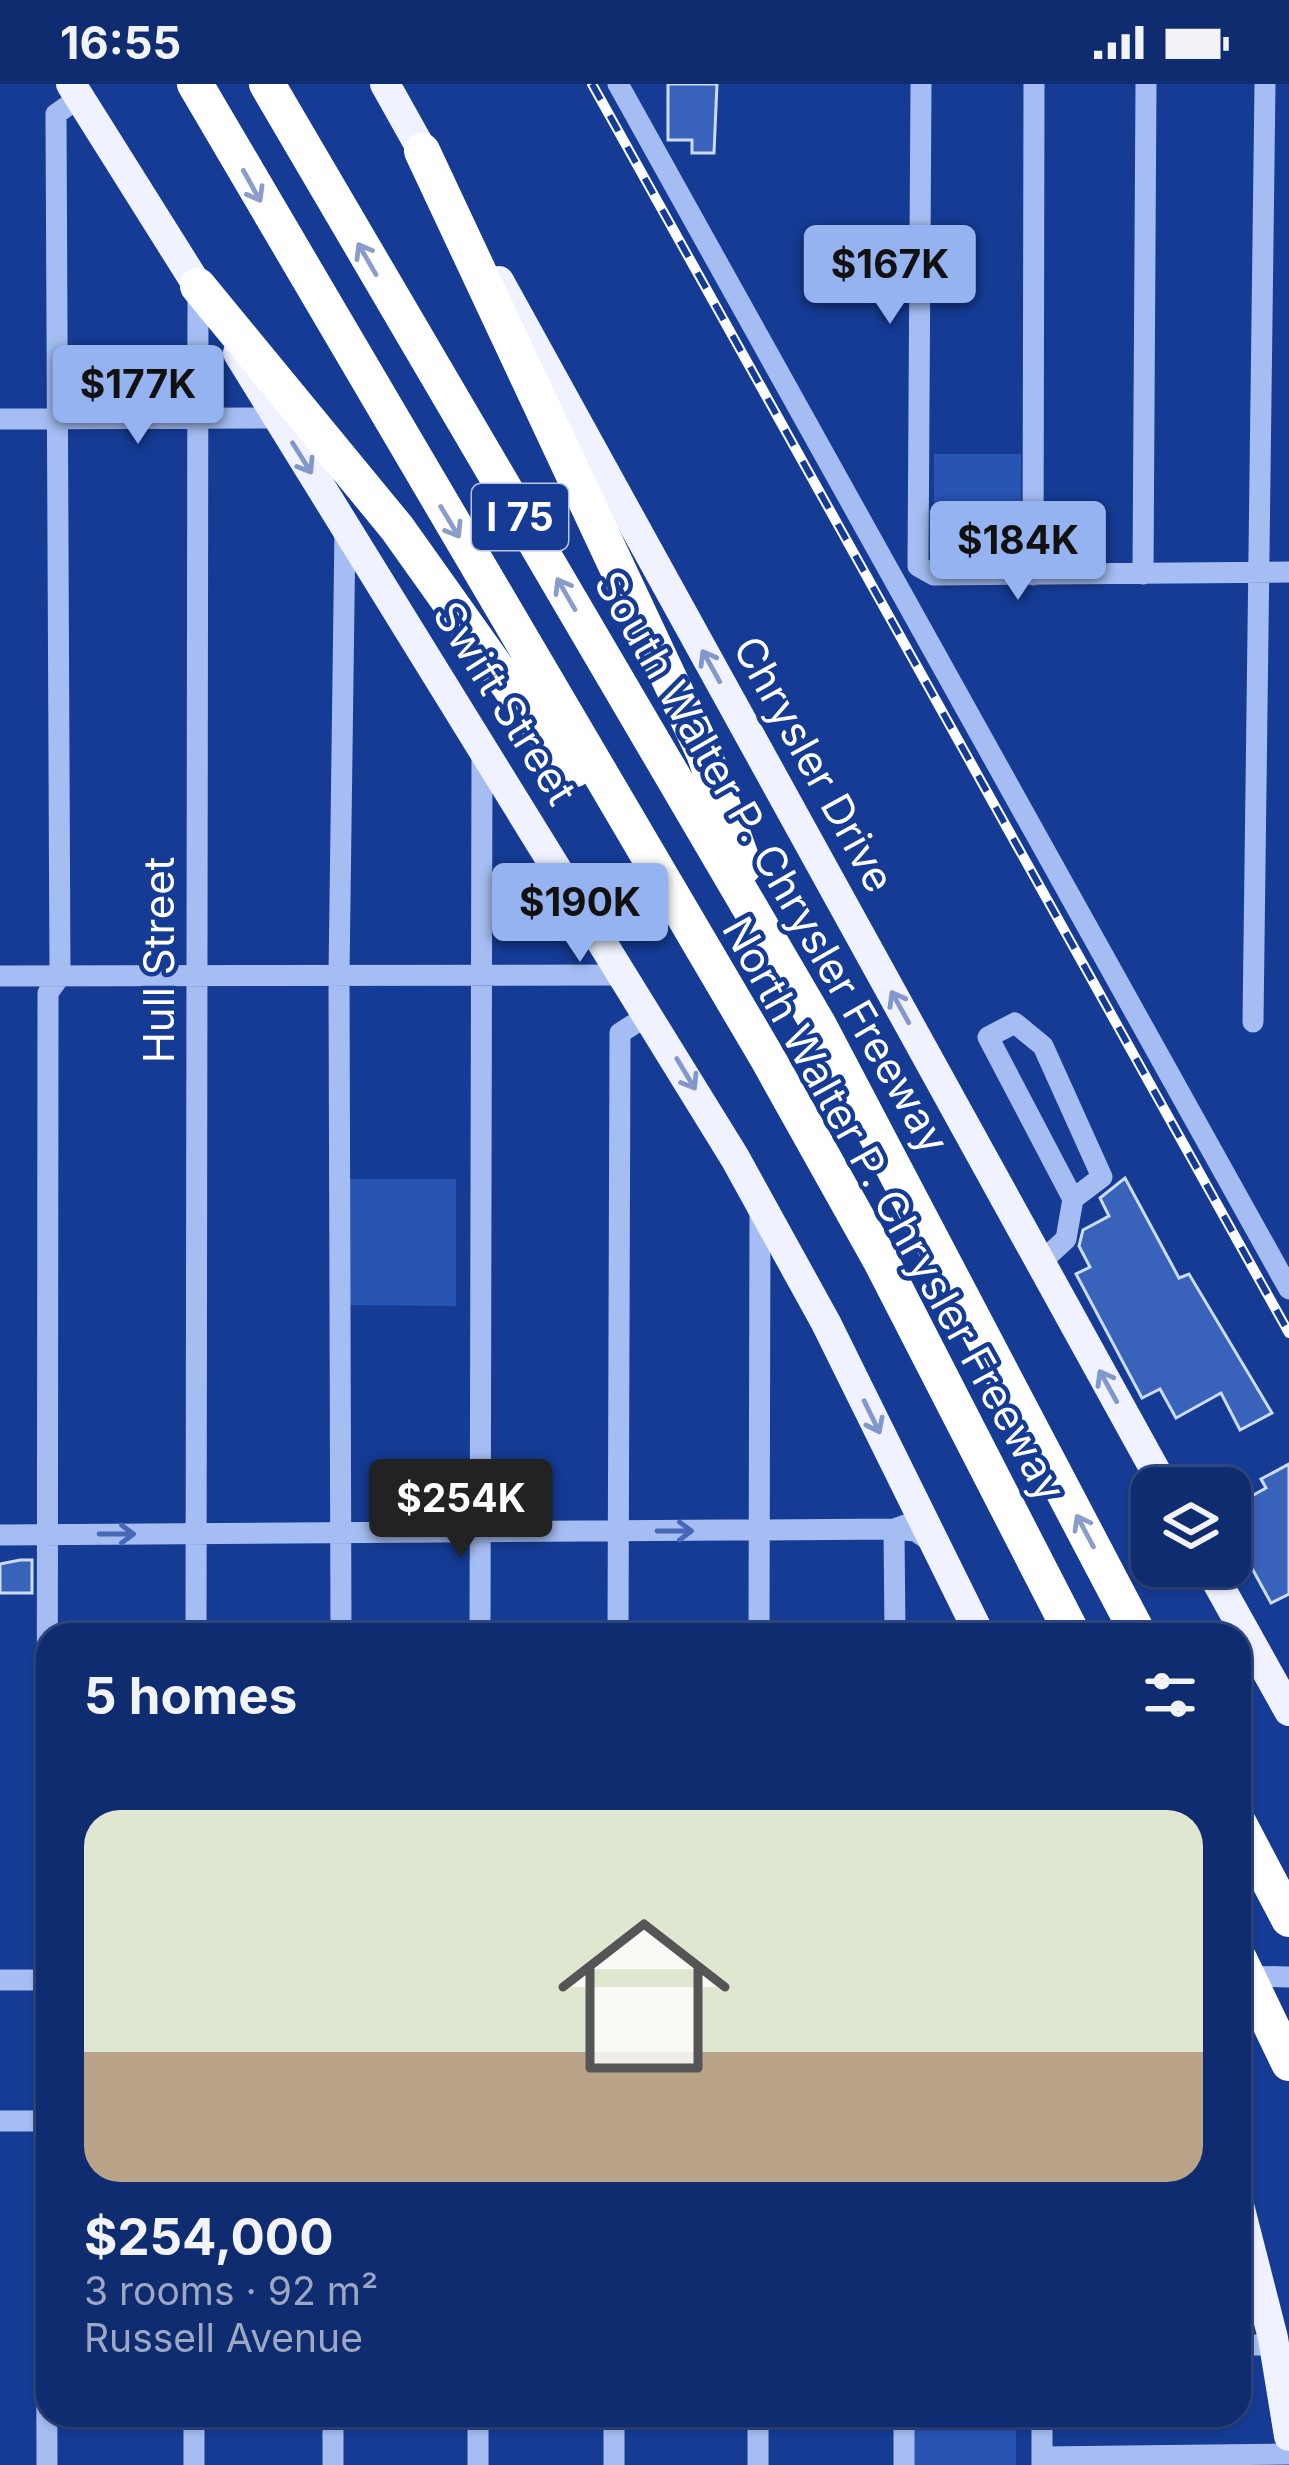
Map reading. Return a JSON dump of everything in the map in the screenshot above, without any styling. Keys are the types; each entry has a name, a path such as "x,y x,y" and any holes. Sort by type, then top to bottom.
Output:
{"highway":[{"name":"North Walter P. Chrysler Freeway","path":"195,84 881,1262 1067,1623"},
{"name":"South Walter P. Chrysler Freeway","path":"267,84 774,949 909,1190 1133,1623"},
{"path":"422,151 704,753 774,949"},
{"path":"198,286 397,529 532,718 643,849"},
{"path":"1251,1847 1289,1918"},
{"path":"1251,1984 1289,2063"}],"main road":[{"name":"Chrysler Drive","path":"385,84 548,365 1153,1467"},
{"name":"Swift Street","path":"75,91 650,1014 826,1323 908,1524 938,1549 974,1623"},
{"path":"1220,1587 1240,1623"},
{"path":"1251,1643 1289,1711"},
{"path":"1251,2257 1275,2345 1289,2435"}],"street":[{"path":"618,84 1289,1289"},
{"path":"921,84 918,566 934,575 1289,572"},
{"path":"1143,574 1146,84"},
{"path":"1253,1022 1264,84"},
{"path":"1033,575 1034,85"},
{"path":"47,1623 48,993 60,976 56,114 75,91"},
{"name":"Hull Street","path":"196,1623 198,286"},
{"path":"0,419 276,418"},
{"path":"341,1623 339,975 345,528"},
{"path":"480,1623 482,746"},
{"path":"0,976 626,975"},
{"path":"618,1623 620,1033 650,1014"},
{"path":"1040,1263 1066,1238 1072,1199 988,1037 1015,1023 1043,1046 1102,1177 1072,1199"},
{"path":"759,1623 760,1204"},
{"path":"0,1534 760,1530 908,1524 896,1623"},
{"path":"1251,1976 1289,1977"},
{"path":"0,1980 36,1980"},
{"path":"0,2121 36,2121"},
{"path":"1251,2345 1275,2345"},
{"path":"47,2427 47,2465"},
{"path":"194,2427 194,2465"},
{"path":"333,2427 333,2465"},
{"path":"478,2427 478,2465"},
{"path":"614,2427 614,2465"},
{"path":"758,2427 758,2465"},
{"path":"904,2427 904,2465"},
{"path":"1042,2427 1042,2461 1289,2454"}],"shaded area":[{"path":"934,454 1021,454 1021,557 934,558"},
{"path":"344,1179 456,1179 456,1306 344,1305"},
{"path":"908,2427 1016,2427 1016,2465 908,2465"}],"building":[{"path":"668,84 717,84 714,153 692,153 692,140 668,140"},
{"path":"1125,1178 1179,1278 1189,1274 1272,1413 1240,1430 1221,1393 1176,1418 1160,1389 1142,1398 1076,1274 1090,1267 1079,1246 1083,1230 1109,1216 1100,1198"},
{"path":"1289,1464 1289,1594 1271,1603 1251,1566 1251,1496 1266,1488 1261,1479"},
{"path":"32,1560 32,1593 0,1593 0,1564"}],"railway":[{"path":"592,84 1289,1333"}]}
